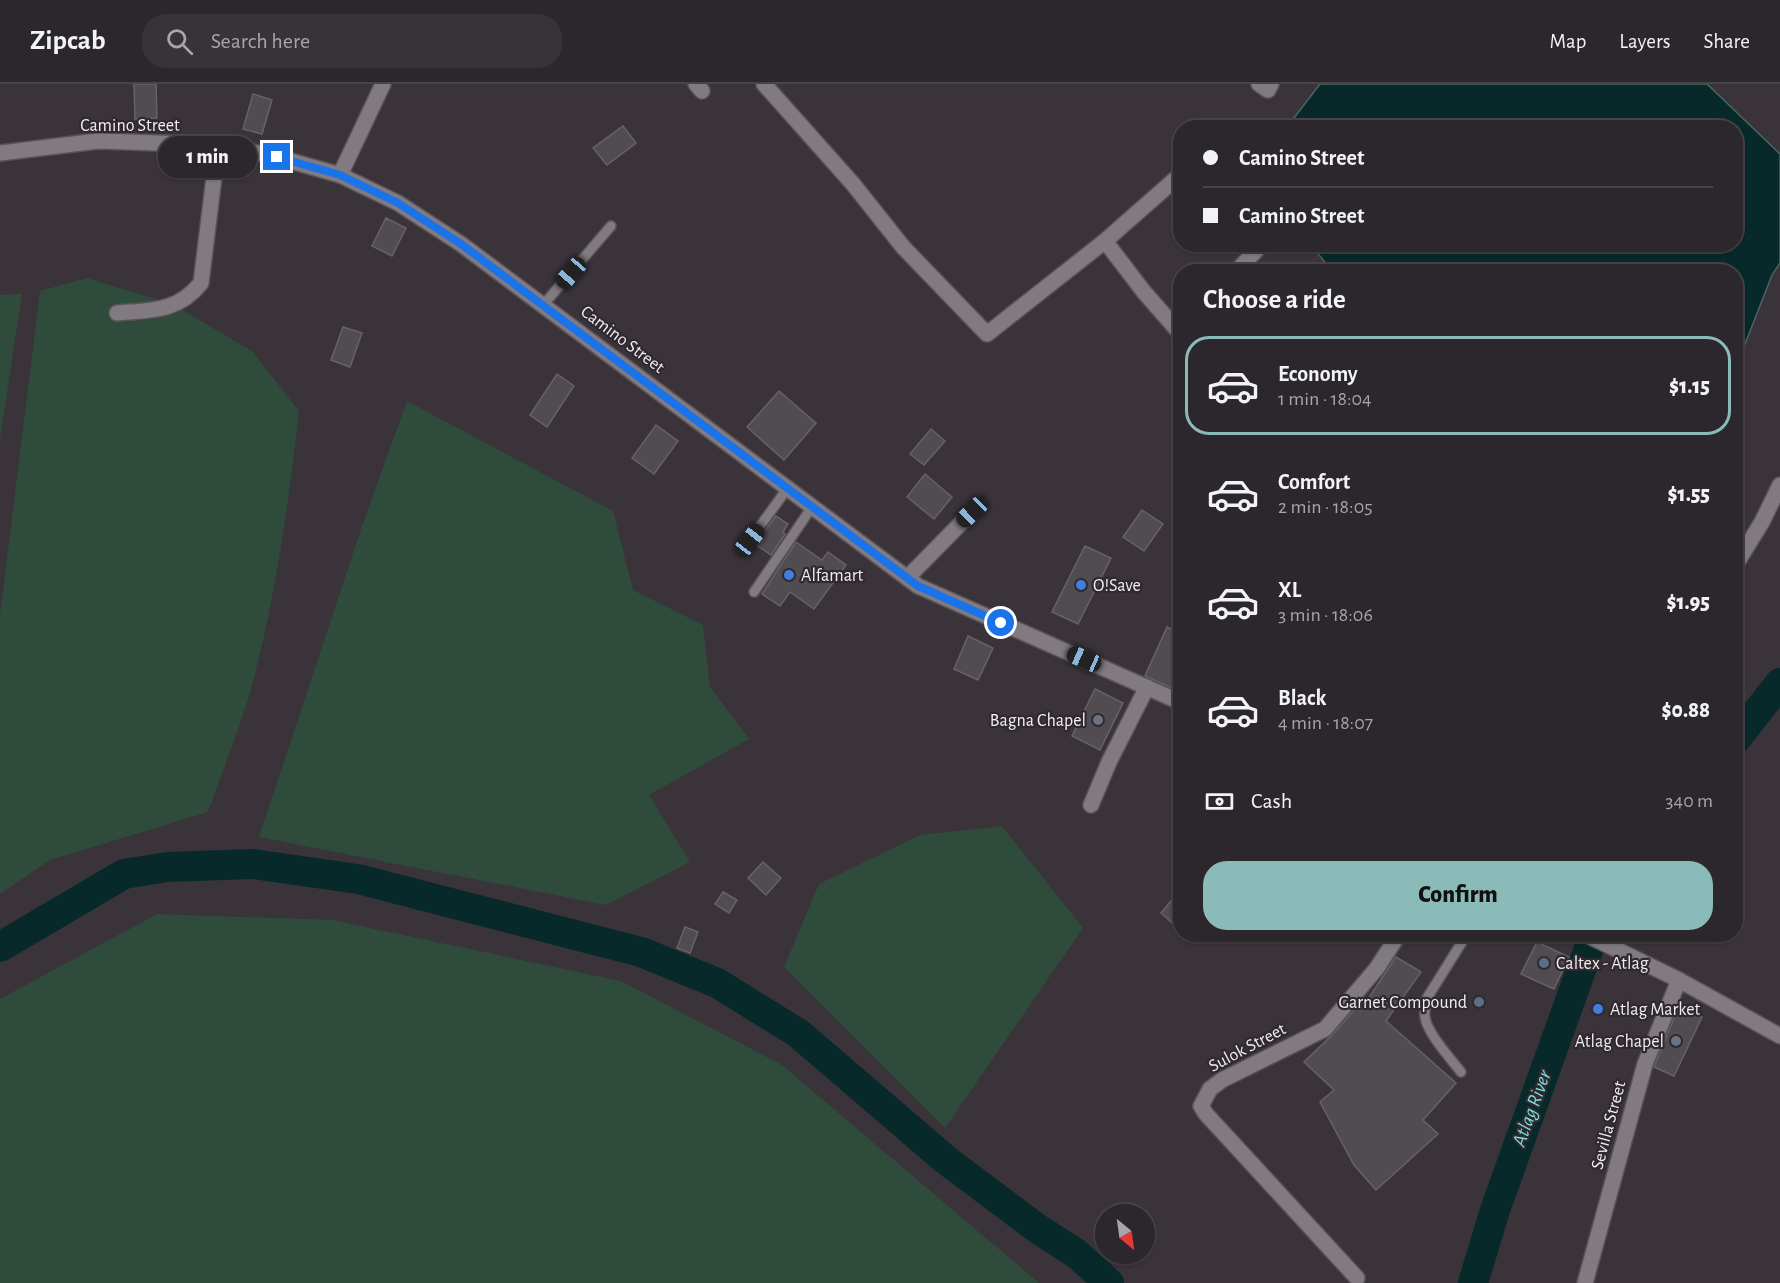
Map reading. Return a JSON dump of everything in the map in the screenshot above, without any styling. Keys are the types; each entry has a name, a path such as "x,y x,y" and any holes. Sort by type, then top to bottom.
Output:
{"street":[{"path":"340,175 383,84"},
{"path":"1259,84 1268,90 1271,84"},
{"path":"772,86 903,247 987,334 1105,241 1173,181"},
{"name":"Camino Street","path":"0,153 98,141 218,145 277,157 340,175 398,203 461,244 918,586 1173,699"},
{"path":"117,313 167,308 191,296 201,283 218,145"},
{"path":"1105,241 1144,292 1173,323"},
{"path":"1243,264 1255,252"},
{"path":"1743,553 1762,522 1780,485"},
{"path":"907,578 972,512"},
{"path":"1091,806 1109,762 1147,687"},
{"name":"Sulok Street","path":"1357,1278 1201,1106 1210,1089 1222,1080 1325,1029 1377,968 1394,942"},
{"path":"1600,942 1679,980 1780,1036"},
{"name":"Sevilla Street","path":"1585,1283 1645,1064 1679,980"}],"lane":[{"path":"544,304 611,226"},
{"path":"750,540 787,489"},
{"path":"754,592 812,507"},
{"path":"1461,1072 1432,1032 1425,1019 1425,1009 1427,998 1462,942"}],"green space":[{"path":"87,278 172,304 252,351 299,411 286,513 275,581 253,682 208,812 50,860 0,894 0,615 40,291"},
{"path":"22,294 0,439 0,295"},
{"path":"407,401 613,511 633,590 703,625 710,687 749,739 649,795 690,862 606,905 259,837 362,526"},
{"path":"1002,826 1083,928 945,1128 784,967 819,884 920,835"},
{"path":"157,914 332,920 621,981 782,1065 1039,1283 0,1283 0,999"}],"water":[{"path":"1320,84 1707,84 1780,154 1780,263 1772,275 1743,349 1743,264 1326,264 1317,252 1743,252 1743,120 1292,120"}],"building":[{"path":"134,84 156,84 157,118 135,119"},
{"path":"253,94 272,100 262,134 243,129"},
{"path":"623,126 636,143 607,165 593,148"},
{"path":"386,218 406,228 392,256 372,246"},
{"path":"343,327 362,333 350,367 331,360"},
{"path":"557,374 574,386 547,427 530,415"},
{"path":"779,391 816,423 784,460 747,427"},
{"path":"656,425 678,441 654,474 632,458"},
{"path":"931,429 945,441 924,465 910,454"},
{"path":"925,474 952,497 934,519 907,497"},
{"path":"1142,510 1163,524 1144,551 1123,537"},
{"path":"776,516 788,524 783,532 785,534 771,555 755,544"},
{"path":"796,542 822,560 828,552 846,565 814,609 790,592 780,606 762,594"},
{"name":"O!Save","path":"1085,546 1111,558 1078,624 1052,612"},
{"path":"1167,627 1173,630 1173,683 1171,688 1145,676"},
{"path":"968,636 993,648 978,680 954,669"},
{"name":"Bagna Chapel","path":"1095,689 1123,703 1100,750 1072,736"},
{"path":"763,862 781,878 766,895 748,878"},
{"path":"723,892 737,900 729,913 715,904"},
{"path":"1173,898 1173,924 1161,913"},
{"path":"685,927 698,932 690,953 677,948"},
{"path":"1537,942 1569,957 1554,989 1521,974"},
{"path":"1396,957 1421,972 1386,1021 1456,1083 1423,1120 1438,1134 1376,1190 1354,1165 1320,1102 1334,1090 1304,1062 1356,1008 1360,1011"},
{"name":"Atlag Chapel","path":"1679,1006 1702,1017 1674,1076 1654,1067"}],"waterway":[{"name":"Atlag River","path":"1743,730 1780,683"},
{"path":"0,947 124,874 167,867 253,864 358,879 641,952 717,983 798,1033 946,1160 1038,1229 1077,1254 1109,1283"},
{"name":"Atlag River","path":"1473,1283 1495,1210 1591,942"}],"place":[{"name":"Alfamart","path":"789,575"},
{"name":"O!Save","path":"1081,585"},
{"name":"Bagna Chapel","path":"1098,720"},
{"name":"Caltex - Atlag","path":"1544,963"},
{"name":"Garnet Compound","path":"1479,1002"},
{"name":"Atlag Market","path":"1598,1009"},
{"name":"Atlag Chapel","path":"1676,1041"}],"route":[{"path":"277,157 340,175 398,203 461,244 544,304 918,586 1001,623"}]}
